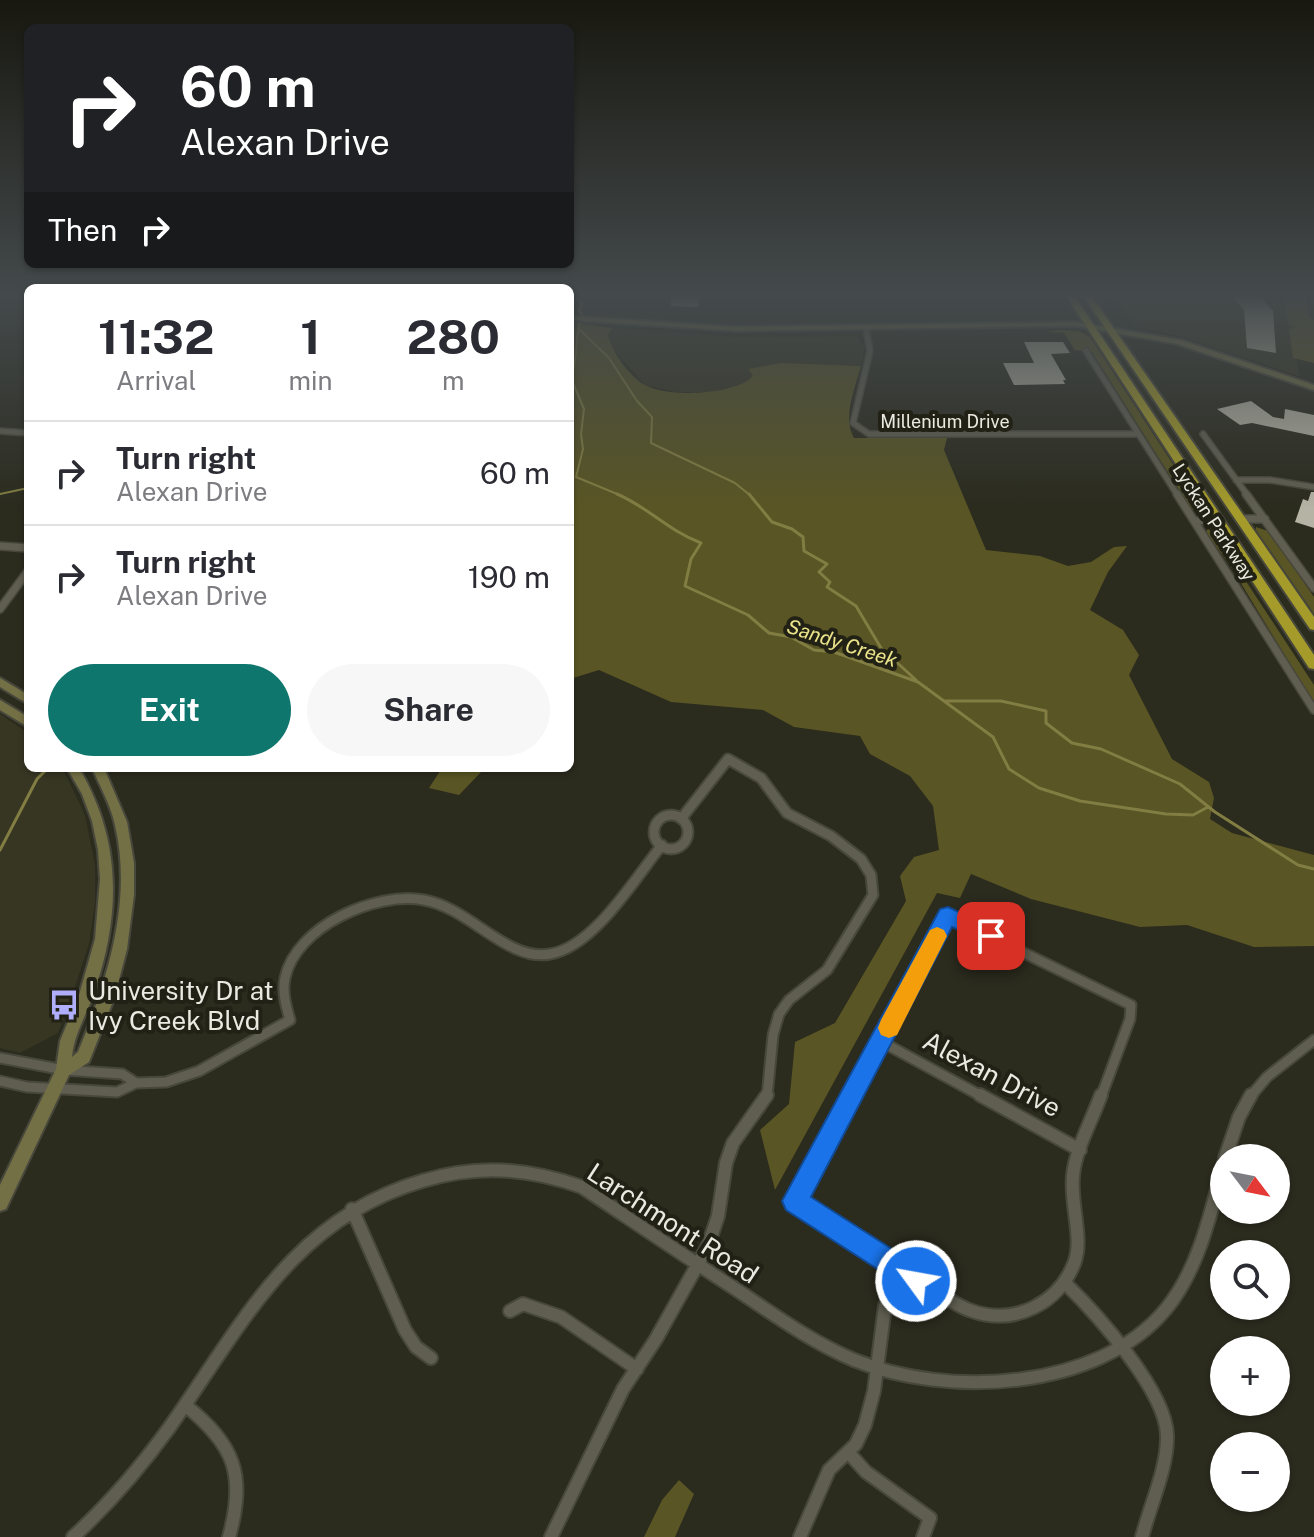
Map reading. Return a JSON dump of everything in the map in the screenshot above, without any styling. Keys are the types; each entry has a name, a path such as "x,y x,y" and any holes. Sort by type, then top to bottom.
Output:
{"highway":[{"path":"1116,366 1314,665"},
{"path":"1136,366 1314,626"},
{"path":"1166,440 1225,512 1241,519"},
{"path":"1220,520 1234,526 1289,590"}],"street":[{"name":"Millenium Drive","path":"867,366 853,423 869,434 881,437 1138,434"},
{"name":"Lyckan Parkway","path":"1095,366 1314,710"},
{"path":"1250,366 1312,387"},
{"path":"19,431 24,428"},
{"path":"0,431 24,432"},
{"path":"1203,434 1314,588"},
{"path":"1236,480 1270,480 1314,487"},
{"path":"1241,519 1265,519"},
{"path":"1195,521 1220,520"},
{"path":"0,546 24,548"},
{"path":"0,609 24,576"},
{"path":"0,682 24,697"},
{"path":"0,704 24,720"},
{"path":"551,1537 617,1401 699,1263 718,1216 726,1163 733,1143 765,1102 770,1088 773,1035 779,1014 789,1000 827,970 869,905 873,884 861,859 831,836 787,813 761,778 728,759 681,819"},
{"path":"64,1070 62,1053 94,970 106,897 106,865 96,816 75,772"},
{"path":"0,1203 64,1070 84,1057 107,999 120,949 128,863 121,822 101,772"},
{"path":"670,817 681,819 689,827 689,837 674,847 662,845 654,838 655,824 670,817"},
{"path":"0,1081 27,1087 117,1092 136,1083 166,1082 199,1071 290,1020 283,997 283,977 290,964 316,933 340,914 384,898 409,898 442,905 462,913 519,952 548,955 576,945 591,933 662,845"},
{"name":"Alexan Drive","path":"948,916 1131,1005 1130,1019 1080,1150 1071,1186 1078,1244 1074,1263 1065,1283 1040,1306 1017,1314 994,1316 970,1311 900,1271 795,1201 882,1042 948,916"},
{"name":"Larchmont Road","path":"1229,1144 1235,1122 1253,1088 1270,1071 1314,1040"},
{"name":"Alexan Drive","path":"882,1042 1080,1150"},
{"path":"0,1058 64,1070 122,1074 136,1083"},
{"name":"Larchmont Road","path":"73,1537 125,1484 271,1283 312,1240 352,1209 383,1192 454,1170 504,1168 543,1173 582,1187 814,1341 877,1368 941,1380 1000,1380 1071,1370 1120,1349 1164,1312 1185,1279 1203,1240 1210,1215"},
{"path":"352,1209 405,1330 416,1347 431,1358"},
{"path":"800,1537 829,1470 856,1444 865,1425 885,1306 900,1271"},
{"path":"1065,1283 1095,1313 1155,1395 1163,1412 1167,1433 1142,1537"},
{"path":"510,1311 523,1304 561,1317 637,1369"},
{"path":"185,1405 206,1420 222,1438 239,1478 239,1507 229,1537"},
{"path":"848,1452 866,1472 930,1518 923,1537"}],"shaded area":[{"path":"574,366 624,366 645,385 684,393 732,387 753,376 748,369 766,366 861,366 849,412 854,438 947,438 944,450 986,550 1040,556 1068,566 1091,562 1114,547 1127,546 1108,572 1090,610 1123,630 1139,655 1129,675 1172,759 1209,782 1214,798 1210,819 1232,833 1314,855 1314,946 1254,947 1187,925 1140,927 1031,899 971,874 960,898 937,893 775,1190 760,1130 789,1104 795,1042 835,1023 906,901 900,876 914,857 939,850 933,806 910,776 870,754 860,736 794,727 763,710 671,702 599,670 574,678"},
{"path":"628,366 768,366 748,370 754,376 740,387 709,392 676,392 645,385"},
{"path":"1101,366 1109,366 1197,501 1200,511 1193,510"},
{"path":"1268,366 1297,366 1299,376"},
{"path":"1256,527 1268,531 1314,597 1314,614 1256,530"},
{"path":"1208,529 1217,537 1314,685 1314,703 1231,567 1206,532"},
{"path":"0,714 24,730 24,772 65,773 85,815 95,865 95,903 89,944 58,1033 20,1053 0,1048"},
{"path":"439,772 481,772 459,795 429,788"},
{"path":"679,1480 694,1494 675,1537 644,1537 662,1500"}],"building":[{"path":"1004,366 1058,366 1066,380 1063,380 1065,384 1014,385"},
{"path":"1251,401 1273,417 1284,419 1285,409 1314,415 1314,436 1252,423 1240,425 1217,409"},
{"path":"1311,492 1314,492 1314,528 1295,522 1303,499 1308,501"}],"waterway":[{"path":"614,366 637,401 652,417 651,443 735,483 750,495"},
{"name":"Sandy Creek","path":"574,385 584,409 583,449 576,477 622,496"},
{"path":"0,494 24,489"},
{"name":"Sandy Creek","path":"617,494 701,543 691,559 685,586 748,615 769,633 791,637 814,650 834,652 918,682 993,737 1009,769 1039,788 1080,801 1166,814 1193,815 1208,807"},
{"path":"750,495 772,522 792,529 803,537 804,551 827,564 819,572 830,582 827,587 856,606 881,648 916,680"},
{"name":"Sandy Creek","path":"944,701 1001,701 1046,711 1046,723 1072,743 1101,749 1180,784 1215,812 1298,865 1314,869"},
{"path":"0,850 37,779 44,772"}],"slow traffic":[{"path":"889,1028 937,936"}],"place":[{"name":"University Dr at Ivy Creek Blvd","path":"64,1005"}],"route":[{"path":"916,1281 795,1201 948,916 991,936"}]}
